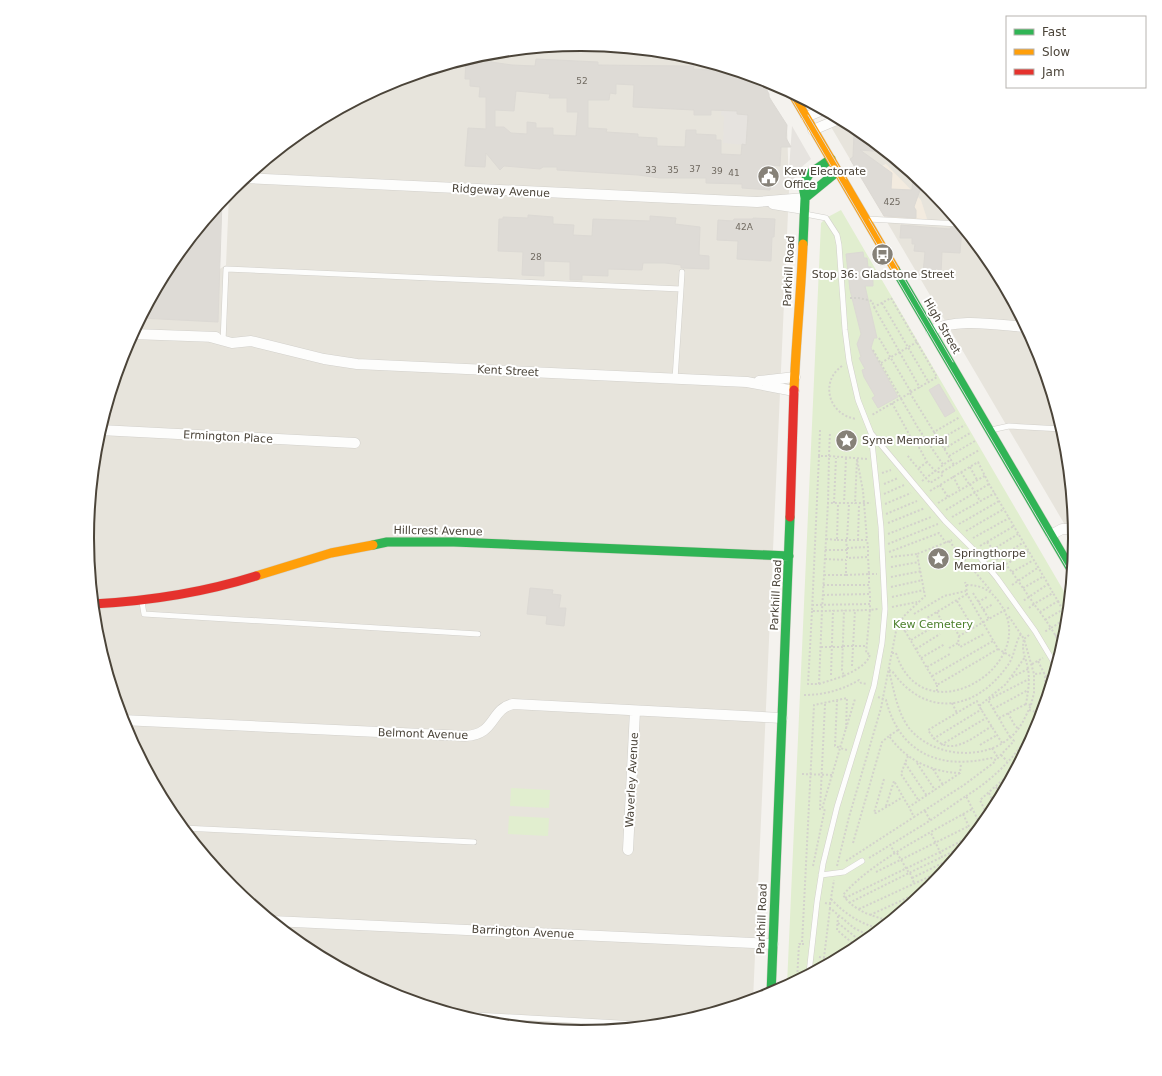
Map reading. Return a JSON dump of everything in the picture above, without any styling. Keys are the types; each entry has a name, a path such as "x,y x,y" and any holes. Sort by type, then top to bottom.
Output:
{"street":[{"name":"High Street","path":"797,102 1067,563"},
{"path":"806,117 817,112"},
{"path":"813,130 833,122"},
{"name":"Parkhill Road","path":"771,986 790,556 794,377 796,337 801,298 805,198 802,189 804,181 810,173 831,159"},
{"path":"805,198 828,177 838,171"},
{"name":"Ridgeway Avenue","path":"253,178 757,202 805,198"},
{"name":"Ridgeway Avenue","path":"757,202 804,212"},
{"path":"931,331 940,326 955,323 1020,327"},
{"name":"Kent Street","path":"139,334 210,337 236,343 248,340 272,344 324,359 357,364 747,382 794,390"},
{"name":"Kent Street","path":"747,382 794,377"},
{"name":"Ermington Place","path":"106,430 355,443"},
{"path":"1051,535 1062,529 1068,529"},
{"name":"Hillcrest Avenue","path":"98,604 142,601 201,592 229,585 331,553 387,542 454,542 790,556"},
{"name":"Belmont Avenue","path":"130,720 473,736 484,731 503,708 513,704 782,718"},
{"name":"Waverley Avenue","path":"628,850 635,711"},
{"name":"Barrington Avenue","path":"282,921 773,944"}],"lane":[{"path":"804,212 826,218 836,236 849,360 858,400 871,432 899,467 987,565 1022,612 1052,659"},
{"path":"865,218 952,224"},
{"path":"224,339 226,269 681,289"},
{"path":"675,379 682,272"},
{"path":"990,431 999,427 1009,426 1055,429"},
{"path":"810,968 817,902 836,811 871,696 882,643 885,608 884,568 871,432"},
{"path":"142,601 144,614 478,634"},
{"path":"191,828 474,842"},
{"path":"822,874 835,874 849,870 862,861"},
{"path":"484,1015 622,1023"}],"path":[{"path":"843,299 858,298 872,301 920,388"},
{"path":"849,360 837,370 830,380 829,392 830,400 839,412 845,416 865,419 937,377 891,298 874,307"},
{"path":"882,303 928,383"},
{"path":"879,338 910,393 954,465"},
{"path":"881,363 917,342"},
{"path":"874,350 900,398 944,466"},
{"path":"892,403 927,462 936,472 942,472 979,450"},
{"path":"934,432 960,417"},
{"path":"930,445 965,425"},
{"path":"820,430 808,684 819,684 844,676 861,666 869,658 870,654 866,653 870,610 868,547 864,504 857,458"},
{"path":"819,684 830,432"},
{"path":"944,449 970,433"},
{"path":"949,456 975,441"},
{"path":"906,455 930,483 943,475 942,472"},
{"path":"819,456 873,459"},
{"path":"834,504 836,458"},
{"path":"844,504 846,458"},
{"path":"855,504 857,458"},
{"path":"878,502 914,483 927,478 951,459"},
{"path":"918,469 927,462"},
{"path":"880,516 925,496 953,476 978,462 1062,610 1045,620"},
{"path":"876,476 899,467"},
{"path":"970,467 977,480"},
{"path":"961,472 980,501"},
{"path":"877,486 906,474"},
{"path":"881,527 933,505 986,475"},
{"path":"953,476 960,490"},
{"path":"881,537 940,513 990,484"},
{"path":"940,485 948,497"},
{"path":"828,503 864,504 878,502 920,489"},
{"path":"882,547 947,522 952,517 995,493"},
{"path":"955,529 957,525 999,501"},
{"path":"837,540 838,504"},
{"path":"846,575 849,504"},
{"path":"858,540 859,504"},
{"path":"883,556 917,554 961,535 1004,509"},
{"path":"968,543 1009,518"},
{"path":"974,550 1014,526"},
{"path":"883,556 939,533 992,592 1024,639 1034,674 1034,693 1029,710 1018,729 1011,737 992,748 970,752 952,752 934,748 923,742 910,729 902,715 896,699 889,670"},
{"path":"980,557 1019,534"},
{"path":"826,539 867,540"},
{"path":"987,542 1012,572 1057,639"},
{"path":"987,565 1024,542"},
{"path":"825,550 868,547"},
{"path":"1006,564 1029,551"},
{"path":"811,956 824,958 835,874 883,698 897,626 924,596 922,571 917,554"},
{"path":"825,559 868,557"},
{"path":"1012,572 1034,560"},
{"path":"884,568 920,562"},
{"path":"1006,589 1017,580 1039,568"},
{"path":"884,578 922,571"},
{"path":"824,575 869,574"},
{"path":"1023,588 1044,576"},
{"path":"885,588 923,580"},
{"path":"992,592 966,583 967,594 993,641 998,649 1012,658"},
{"path":"959,636 974,628 982,621 1005,611 1048,584"},
{"path":"823,585 869,585"},
{"path":"885,598 924,590"},
{"path":"914,614 944,596 966,591"},
{"path":"974,593 989,619"},
{"path":"1022,612 1053,593"},
{"path":"823,595 870,594"},
{"path":"905,631 967,594"},
{"path":"978,602 987,597"},
{"path":"957,600 974,628"},
{"path":"1040,612 1058,601"},
{"path":"885,608 918,602"},
{"path":"812,605 870,604"},
{"path":"984,610 994,604"},
{"path":"831,675 834,610"},
{"path":"844,610 842,670 844,676"},
{"path":"852,666 855,610"},
{"path":"812,611 870,610"},
{"path":"937,612 944,625 951,621 959,636 958,643"},
{"path":"892,653 896,653 903,669 914,682 922,687 937,693 962,690 975,684 991,671 1004,653 1008,638 1008,615"},
{"path":"911,640 942,622"},
{"path":"1038,636 1061,622"},
{"path":"897,626 905,631 911,640 937,685 937,693"},
{"path":"916,649 940,634"},
{"path":"958,643 960,647 984,634"},
{"path":"889,670 892,671 910,691 923,699 938,703 970,698 986,689 1000,675 1012,658 1021,634"},
{"path":"1055,636 1059,634"},
{"path":"1024,639 1022,649 1028,669 1029,679 1026,704"},
{"path":"932,676 993,641"},
{"path":"949,648 958,643"},
{"path":"921,658 945,644"},
{"path":"821,647 866,646"},
{"path":"937,685 998,649"},
{"path":"927,667 950,654"},
{"path":"1032,664 1049,654"},
{"path":"988,700 1011,677 1025,657"},
{"path":"1038,661 1047,678"},
{"path":"1011,677 1028,669"},
{"path":"1034,674 1045,674"},
{"path":"1044,687 1045,674"},
{"path":"979,706 1029,679"},
{"path":"804,695 826,694 846,688 859,680 861,683 868,684"},
{"path":"993,709 1028,690"},
{"path":"871,696 886,700 891,717 898,730 909,743 924,754 947,762 961,763 992,758 997,759"},
{"path":"797,974 799,944 802,944 814,705 825,704 847,698 846,730"},
{"path":"825,704 820,809 822,809 855,699"},
{"path":"842,864 867,846 925,811 997,759 1014,741 988,700"},
{"path":"837,701 835,746 854,752"},
{"path":"992,726 956,747 941,745 933,739 928,730 977,701 986,718 992,726 1002,743"},
{"path":"952,702 957,713"},
{"path":"999,718 1026,704 1031,705"},
{"path":"933,739 982,709"},
{"path":"1029,710 1036,712"},
{"path":"1008,713 1018,729"},
{"path":"941,745 986,718"},
{"path":"853,843 882,742 898,730"},
{"path":"980,745 997,735"},
{"path":"889,736 908,756 916,761 932,769 960,773"},
{"path":"862,861 931,820 988,780 1020,747 1023,741"},
{"path":"992,748 997,759"},
{"path":"1001,755 1007,761"},
{"path":"908,756 901,774 918,801"},
{"path":"916,761 935,790"},
{"path":"905,763 927,796"},
{"path":"909,807 960,773 961,763"},
{"path":"932,769 943,785"},
{"path":"802,774 832,775"},
{"path":"884,779 874,813 886,808 903,797"},
{"path":"985,810 980,800 1004,780"},
{"path":"886,808 894,781 914,817"},
{"path":"989,793 992,799"},
{"path":"966,796 978,820"},
{"path":"813,866 826,808"},
{"path":"883,919 870,915 859,909 849,903 843,895 860,877 972,809"},
{"path":"925,811 931,820"},
{"path":"963,814 971,829"},
{"path":"876,872 969,826"},
{"path":"931,833 942,857"},
{"path":"845,898 961,841"},
{"path":"890,844 902,860 914,883"},
{"path":"849,903 953,852"},
{"path":"912,878 944,863"},
{"path":"859,909 932,875"},
{"path":"870,915 909,897"},
{"path":"831,899 846,915 874,927"},
{"path":"817,902 830,904"},
{"path":"830,908 858,931 864,934"},
{"path":"838,916 837,930 852,943"},
{"path":"838,923 858,939"},
{"path":"802,944 812,945"}],"shaded area":[{"path":"581,51 645,55 676,60 738,77 765,87 783,124 787,125 789,190 753,993 738,999 676,1016 645,1021 581,1025 517,1021 486,1016 424,999 366,975 337,960 310,943 285,924 260,904 215,859 176,809 144,753 131,724 120,695 111,664 103,633 98,602 94,538 95,506 103,443 111,412 120,381 131,352 148,316 226,265 229,203 260,172 310,133 338,116 366,101 424,77 486,60 517,55"},
{"path":"722,73 724,73 729,74 728,111 737,111 737,114 758,115 746,145 723,143 724,116 721,115"},
{"path":"825,117 852,133 877,152 902,172 925,194 947,217 967,242 986,267 1003,294 1031,352 1042,381 1051,412 1059,443 1064,474 1068,530 887,222 886,164 861,178"},
{"path":"792,126 811,159 798,170 789,190 770,190 771,169 789,170"},
{"path":"886,164 921,200 929,225 887,222 861,178"}],"green space":[{"name":"Kew Cemetery","path":"841,210 1065,593 1059,633 1042,695 1018,753 1003,782 986,809 947,859 902,904 852,943 824,960 787,979 821,223 826,218"},
{"path":"511,788 550,790 549,808 510,806"},
{"path":"509,816 549,818 548,836 508,834"}],"building":[{"path":"491,59 491,62 512,65 535,66 536,59 598,62 598,65 694,66 693,69 715,70 765,87 769,97 787,125 786,138 791,147 781,147 780,166 771,165 770,190 742,188 742,184 706,183 706,178 660,178 638,175 557,170 557,167 543,167 540,169 504,166 500,170 486,153 485,167 465,166 468,128 486,129 486,97 479,97 480,87 470,86 470,79 465,79 466,65","holes":["616,84 634,85 633,107 694,110 694,115 711,115 711,110 737,111 737,114 748,115 746,145 742,144 741,155 721,154 721,140 716,140 716,135 696,134 696,130 686,130 685,147 657,146 657,138 638,137 638,134 606,132 607,129 588,128 588,100 609,100 610,93 616,94","516,91 550,94 549,98 567,98 567,112 578,112 576,136 553,135 553,128 536,128 536,123 527,122 527,134 511,133 504,127 495,127 495,110 514,111"]},
{"path":"854,134 876,151 860,150 892,173 891,189 912,190 912,182 921,190 914,207 916,210 916,218 884,216 850,159 853,157"},
{"path":"222,210 218,322 146,318 159,294 176,267"},
{"path":"528,215 553,217 553,224 574,225 573,235 592,236 593,219 650,221 650,216 676,218 675,224 700,227 699,255 709,256 709,269 681,268 681,265 665,263 643,263 642,270 608,269 608,276 582,275 582,280 570,280 570,262 544,261 544,276 522,275 523,252 498,251 499,219 503,219 503,217 528,218"},
{"path":"734,219 775,219 774,237 772,237 771,261 737,259 738,241 717,240 718,220 733,221"},
{"path":"901,225 950,229 955,228 961,235 960,253 942,252 941,274 923,273 925,252 914,251 915,244 912,244 912,238 900,238"},
{"path":"863,252 864,258 867,258 868,267 871,267 873,282 873,286 865,286 877,338 874,338 871,348 898,397 878,408 872,398 875,396 864,377 862,370 865,369 859,358 861,357 857,344 861,334 850,290 846,254"},
{"path":"939,384 955,411 945,417 929,390"},
{"path":"530,588 553,590 552,594 561,595 559,608 566,608 564,626 546,624 547,616 527,614"}],"tram line":[{"path":"792,99 1067,568"},
{"path":"808,115 846,179"},
{"path":"869,219 953,362"}],"traffic: fast":[{"path":"803,244 805,198 803,185 809,174 831,159"},
{"path":"805,198 838,171"},
{"path":"895,269 1067,563"},
{"path":"771,986 790,517"},
{"path":"373,545 387,542 454,542 789,556"}],"traffic: slow":[{"path":"797,102 895,269"},
{"path":"794,390 803,244"},
{"path":"256,576 331,553 373,545"}],"traffic: jam":[{"path":"790,517 794,390"},
{"path":"98,604 134,601 195,592 256,576"}],"place":[{"name":"Kew Electorate Office","path":"769,177"},
{"name":"Stop 36: Gladstone Street","path":"883,254"},
{"name":"Syme Memorial","path":"846,440"},
{"name":"Springthorpe Memorial","path":"939,559"}]}
